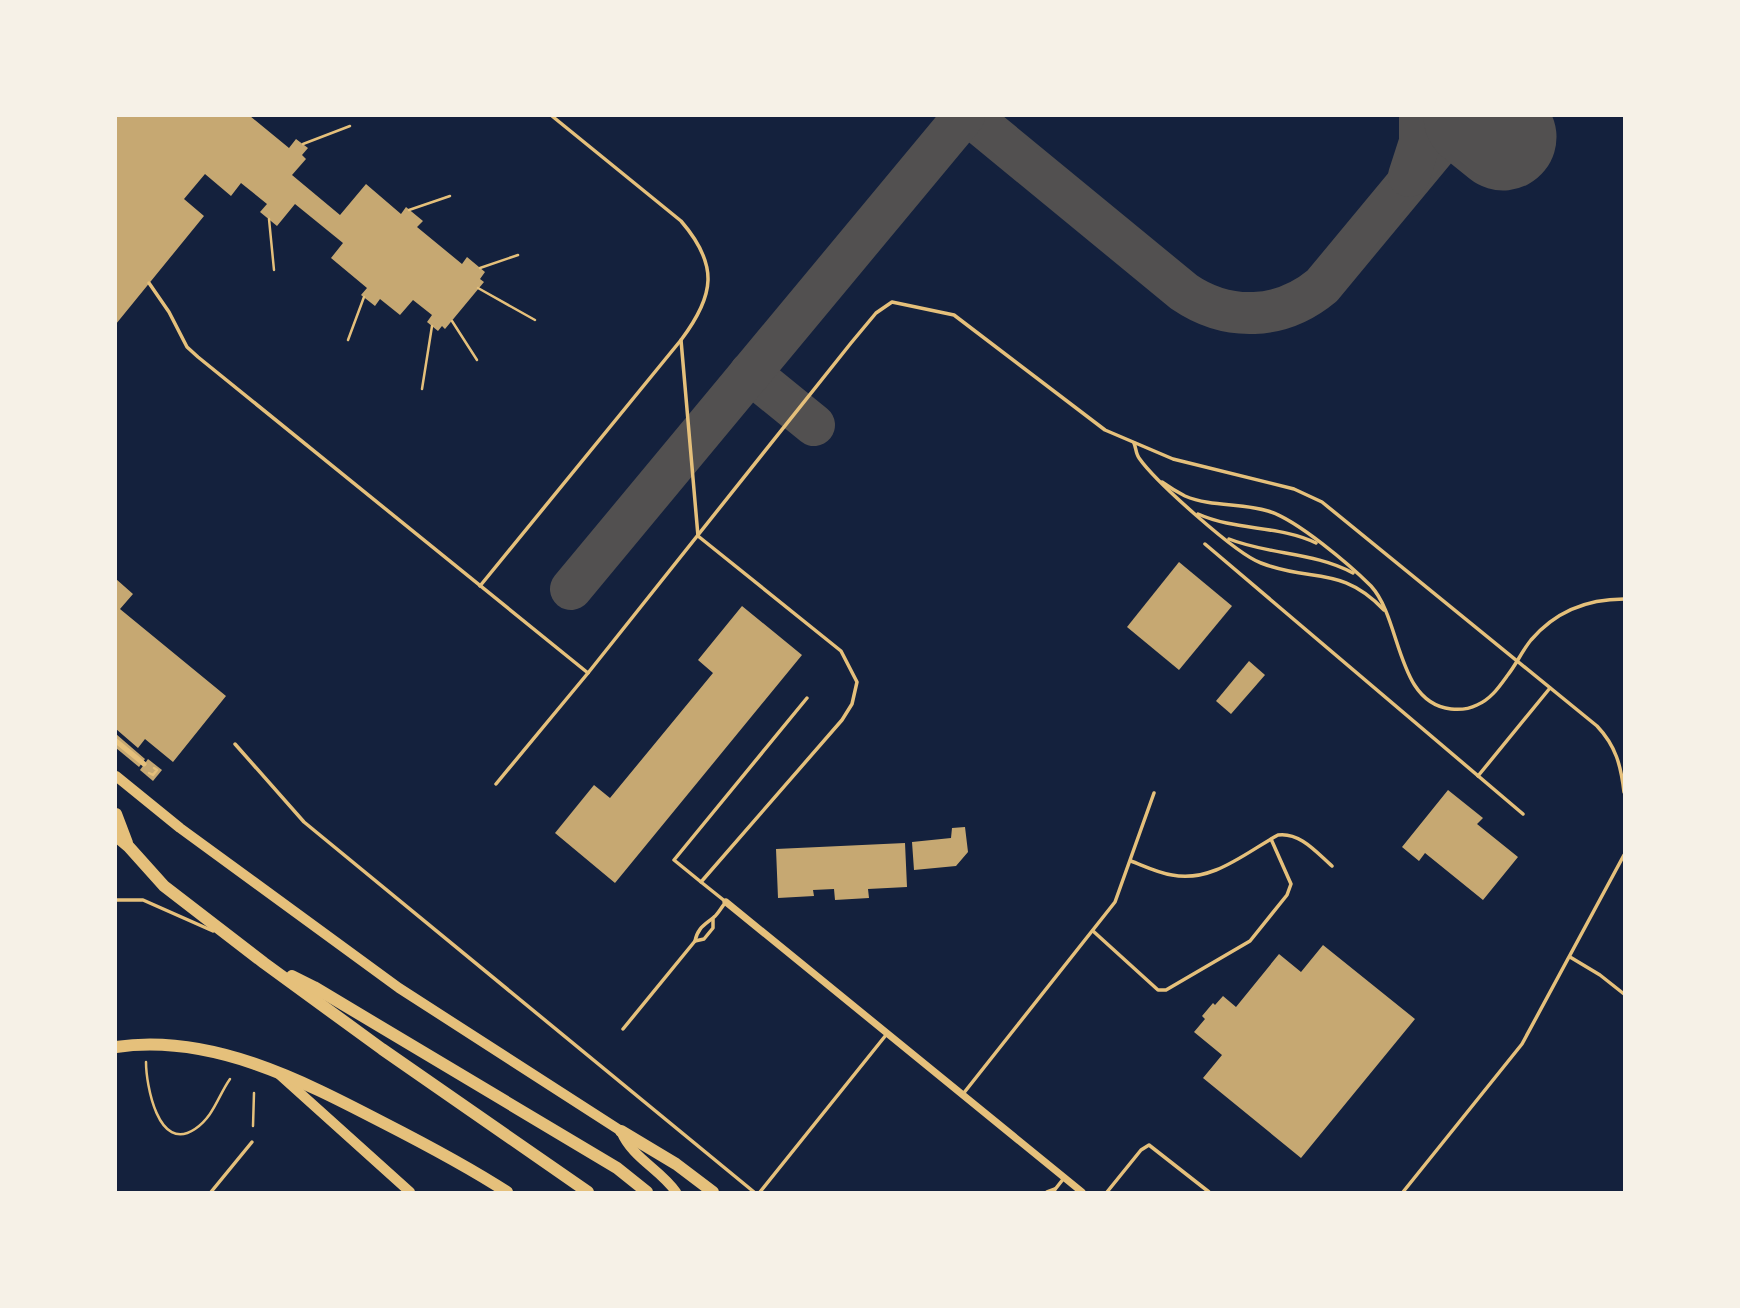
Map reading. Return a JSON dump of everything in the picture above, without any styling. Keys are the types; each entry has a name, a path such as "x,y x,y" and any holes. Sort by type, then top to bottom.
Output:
{"main road":[{"path":"116,776 180,828 399,988 676,1164 713,1192"},
{"path":"116,814 129,847"},
{"path":"116,836 164,886 264,963 382,1049 588,1192"},
{"path":"264,963 314,986 594,1154 631,1177 647,1192"},
{"path":"116,1047 141,1045 203,1049 275,1070 463,1163 507,1192"},
{"path":"275,1070 410,1192"},
{"path":"621,1130 626,1143 636,1155 663,1175 676,1192"}],"street":[{"path":"116,741 144,764"},
{"path":"726,902 1082,1192"}],"lane":[{"path":"480,586 681,340 701,309 708,283 709,268 706,258 696,238 681,221 552,116"},
{"path":"149,283 169,312 187,347 300,442 588,673"},
{"path":"496,784 876,313 892,302 954,315 1105,430 1173,459 1294,489 1334,511 1606,736 1619,758 1625,792"},
{"path":"681,340 698,536 841,651 857,682 852,704 842,720 701,882"},
{"path":"1134,443 1138,457 1162,482 1250,559 1341,580 1356,586 1386,612"},
{"path":"1162,482 1198,499 1267,511 1296,523 1378,595 1412,682 1418,691 1435,705 1457,709 1477,705 1494,693 1518,662 1529,642 1561,614 1598,600 1625,599"},
{"path":"1192,510 1227,523 1296,535 1324,547"},
{"path":"1223,536 1262,549 1328,562 1364,580"},
{"path":"1205,544 1523,814"},
{"path":"1478,776 1550,688"},
{"path":"624,1029 695,941 696,933 706,921 713,919 726,902 674,860 807,698"},
{"path":"235,744 304,822 754,1192"},
{"path":"963,1094 1115,902 1154,793"},
{"path":"1131,861 1174,876 1200,876 1222,868 1278,835 1294,836 1332,866"},
{"path":"1093,931 1158,990 1166,990 1250,941 1287,895 1291,884 1271,839"},
{"path":"1403,1192 1522,1044 1625,855"},
{"path":"116,900 143,900 154,904 206,927 251,953"},
{"path":"695,941 704,939 713,928 713,919"},
{"path":"1570,957 1625,994"},
{"path":"760,1192 888,1034"},
{"path":"211,1192 252,1142"},
{"path":"1107,1192 1141,1150 1149,1145 1209,1192"},
{"path":"1047,1192 1054,1191 1064,1178"}],"path":[{"path":"303,144 351,126"},
{"path":"409,210 450,196"},
{"path":"269,219 274,270"},
{"path":"480,268 519,255"},
{"path":"478,288 535,320"},
{"path":"348,340 364,297"},
{"path":"452,321 477,360"},
{"path":"422,390 432,326"},
{"path":"146,1062 148,1088 156,1115 174,1132 193,1130 205,1120 230,1079"},
{"path":"253,1126 254,1094"}],"building":[{"path":"116,116 250,116 289,148 296,139 308,148 302,155 306,159 292,175 340,215 366,184 401,214 406,207 423,221 417,227 462,264 467,257 485,272 480,279 484,282 445,329 442,326 438,331 427,322 432,315 413,300 400,315 380,299 375,306 361,295 367,288 331,258 343,243 295,204 277,226 260,212 267,204 241,183 231,196 205,174 184,199 204,216 116,324"},
{"path":"1179,562 1232,606 1179,670 1127,627"},
{"path":"116,579 133,594 120,609 226,696 173,762 145,739 138,748 116,729"},
{"path":"742,606 802,655 615,883 555,833 594,785 610,798 713,673 698,660"},
{"path":"1249,661 1265,675 1231,714 1216,701"},
{"path":"116,734 145,759 139,767 116,748"},
{"path":"148,759 162,770 153,781 140,770"},
{"path":"1448,790 1483,818 1477,824 1518,857 1483,900 1425,853 1419,861 1402,847"},
{"path":"965,827 968,852 956,866 914,870 912,842 951,838 952,828"},
{"path":"905,843 907,887 868,889 869,898 835,900 834,889 813,890 814,896 778,898 776,849"},
{"path":"1323,945 1415,1019 1301,1158 1203,1078 1222,1055 1194,1032 1205,1019 1202,1016 1223,996 1236,1007 1279,954 1301,972"}],"taxiway":[{"path":"571,589 964,116"},
{"path":"970,116 1184,292 1218,308 1254,313 1289,306 1322,286 1463,116"},
{"path":"1409,176 1420,142 1420,116"},
{"path":"750,373 814,425"}],"runway":[{"path":"1477,116 1503,137"}]}
